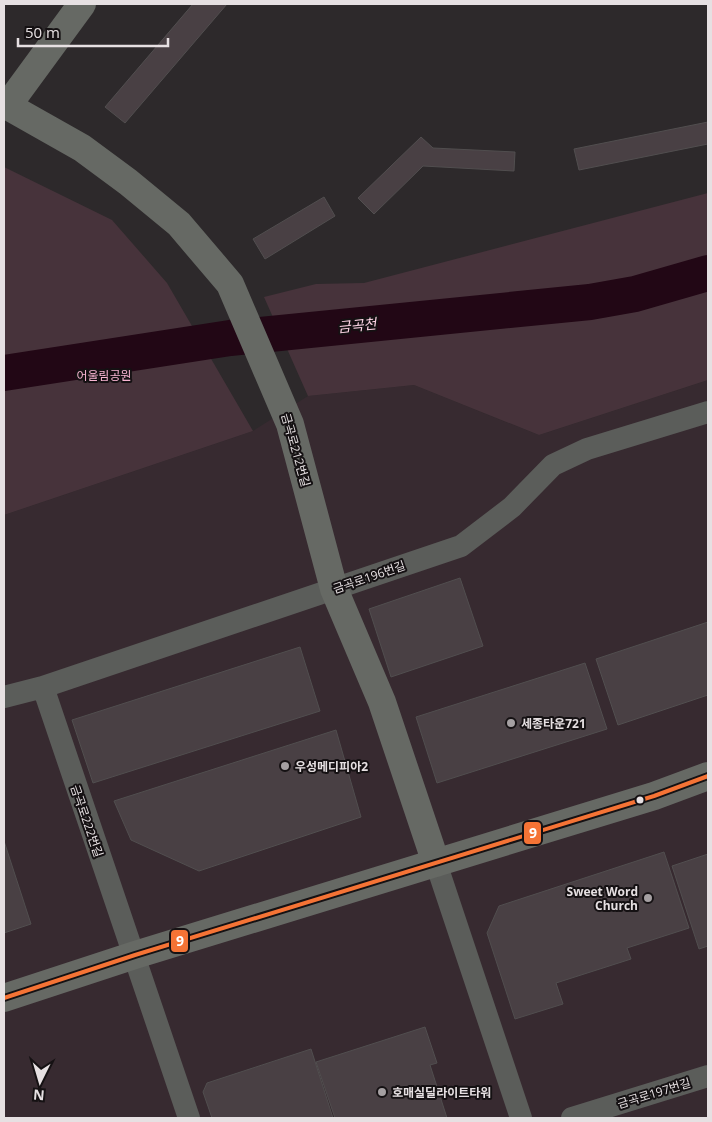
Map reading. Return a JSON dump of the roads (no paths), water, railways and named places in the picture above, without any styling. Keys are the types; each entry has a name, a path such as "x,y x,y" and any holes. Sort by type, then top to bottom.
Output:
{"street":[{"path":"6,104 82,4"},
{"name":"금곡로212번길","path":"6,104 82,148 128,182 179,224 230,284 290,424 334,589 382,702 436,863"},
{"name":"금곡로196번길","path":"4,697 43,686 462,546 512,507 553,465 587,449 708,412"},
{"name":"금곡로222번길","path":"43,686 189,1118"},
{"path":"4,998 134,955 654,796 708,776"},
{"path":"436,863 520,1118"},
{"name":"금곡로197번길","path":"572,1118 708,1076"}],"waterway":[{"name":"금곡천","path":"4,373 230,338 590,302 635,294 708,273"}],"place":[{"name":"세종타운721","path":"511,723"},
{"name":"우성메디피아2","path":"285,766"},
{"name":"Sweet Word Church","path":"648,898"},
{"name":"호매실딜라이트타워","path":"382,1092"}],"park label":[{"name":"어울림공원","path":"104,375"}]}
